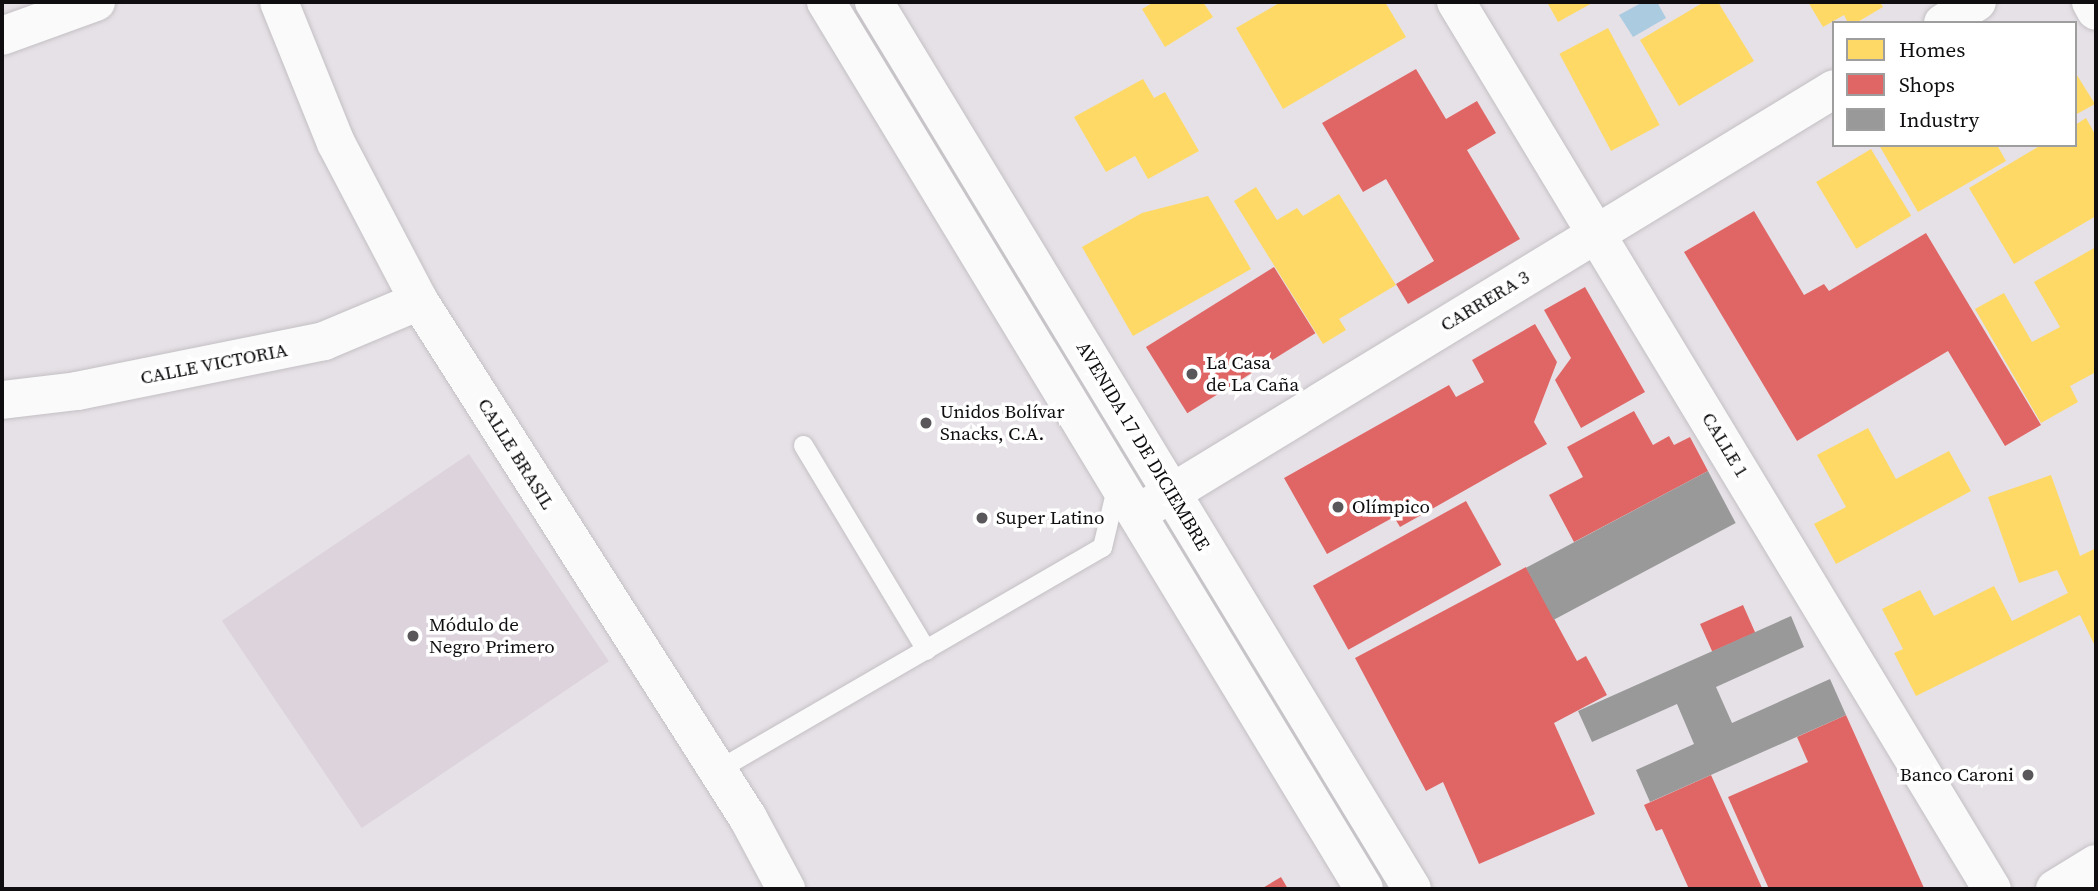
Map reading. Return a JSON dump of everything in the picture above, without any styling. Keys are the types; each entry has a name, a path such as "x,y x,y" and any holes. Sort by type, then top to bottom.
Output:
{"street":[{"path":"2,36 96,2"},
{"name":"CALLE BRASIL","path":"279,2 336,143 419,300 717,770 786,889"},
{"name":"AVENIDA 17 DE DICIEMBRE","path":"826,2 1364,889"},
{"name":"AVENIDA 17 DE DICIEMBRE","path":"874,2 1412,889"},
{"name":"CALLE 1","path":"1456,2 1992,889"},
{"path":"1946,21 1977,2"},
{"path":"2091,2 2096,10"},
{"name":"CARRERA 3","path":"1137,514 1832,90"},
{"name":"CALLE VICTORIA","path":"2,400 76,391 324,341 419,300"},
{"path":"2055,889 2096,864"}],"lane":[{"path":"803,445 926,650"},
{"path":"717,770 1102,547 1118,482"}],"shaded area":[{"name":"Módulo de Negro Primero","path":"469,454 609,661 362,828 222,621"}],"water":[{"path":"1643,2 1657,2 1666,18 1633,37 1619,15"}],"building: Homes":[{"path":"1154,2 1203,2 1213,17 1165,47 1142,9"},
{"path":"1281,2 1385,2 1406,37 1283,109 1236,28"},
{"path":"1547,2 1594,2 1558,22"},
{"path":"1704,2 1718,2 1754,61 1679,106 1640,40"},
{"path":"1808,2 1880,2 1883,7 1859,21 1847,21 1844,15 1823,27"},
{"path":"1608,28 1660,125 1611,151 1559,54"},
{"path":"2077,75 2095,104 2077,114"},
{"path":"1143,79 1154,98 1165,92 1199,151 1148,179 1135,156 1106,172 1074,117"},
{"path":"2086,118 2096,136 2096,216 2014,264 1969,188 2038,147 2077,147 2077,124"},
{"path":"1880,147 1998,147 2006,161 1918,212"},
{"path":"1871,149 1911,216 1856,249 1816,182"},
{"path":"1256,187 1277,220 1297,208 1303,216 1339,194 1396,285 1339,319 1346,330 1323,344 1234,201"},
{"path":"1208,196 1251,269 1133,336 1082,247 1142,213"},
{"path":"2096,247 2096,372 2070,386 2078,402 2041,423 1975,309 2004,293 2032,342 2060,327 2034,282"},
{"path":"1868,428 1896,479 1949,451 1971,491 1836,564 1814,524 1846,507 1817,455"},
{"path":"2051,475 2080,556 2096,548 2096,648 2080,615 1916,696 1894,653 1903,649 1882,609 1920,590 1934,616 1994,586 2012,621 2068,593 2057,570 2019,583 1988,497"}],"building: Shops":[{"path":"1416,69 1446,119 1477,101 1496,133 1467,150 1520,239 1408,304 1396,284 1434,261 1386,179 1363,192 1322,123"},
{"path":"1754,211 1804,295 1824,284 1829,291 1926,233 2041,425 2005,446 1948,351 1797,441 1684,252"},
{"path":"1274,267 1315,333 1187,413 1146,347"},
{"path":"1585,287 1645,392 1581,428 1555,380 1571,358 1544,310"},
{"path":"1535,324 1557,362 1534,422 1547,444 1400,527 1394,517 1327,554 1284,478 1449,385 1456,397 1484,382 1472,360"},
{"path":"1634,411 1653,445 1669,436 1674,445 1690,437 1708,471 1574,542 1549,495 1583,477 1567,447"},
{"path":"1466,501 1501,565 1348,650 1313,586"},
{"path":"1526,567 1577,661 1586,656 1607,695 1554,723 1595,814 1479,864 1443,782 1426,791 1355,658"},
{"path":"1743,605 1755,632 1712,652 1700,624"},
{"path":"1846,715 1924,888 1769,889 1728,797 1808,762 1797,737"},
{"path":"1711,775 1762,888 1760,889 1689,889 1662,829 1656,831 1644,805"},
{"path":"1281,877 1288,889 1261,889"}],"building: Industry":[{"path":"1708,471 1736,523 1554,620 1526,568"},
{"path":"1791,616 1804,647 1716,687 1732,723 1830,679 1846,715 1650,802 1636,770 1694,744 1677,704 1592,742 1578,711"}],"place":[{"name":"La Casa de La Caña","path":"1192,374"},
{"name":"Unidos Bolívar Snacks, C.A.","path":"926,423"},
{"name":"Olímpico","path":"1338,507"},
{"name":"Super Latino","path":"982,518"},
{"name":"Módulo de Negro Primero","path":"413,636"},
{"name":"Banco Caroni","path":"2028,775"}]}
